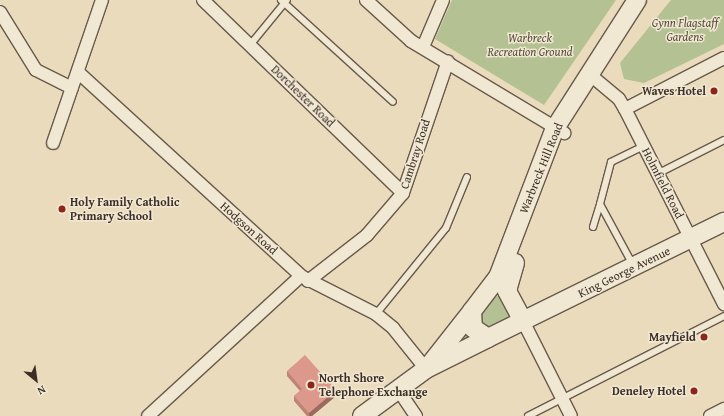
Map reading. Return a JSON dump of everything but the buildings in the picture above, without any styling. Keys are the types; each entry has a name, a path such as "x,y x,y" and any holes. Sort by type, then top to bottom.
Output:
{"main road":[{"name":"Warbreck Hill Road","path":"426,369 498,277 560,131 637,0"},
{"name":"Warbreck Hill Road","path":"592,76 648,0"},
{"name":"Warbreck Hill Road","path":"362,416 397,388 426,369 523,321 507,291 508,281 560,131"},
{"name":"King George Avenue","path":"523,321 724,222"},
{"path":"488,338 473,328 477,305 494,296 513,301"}],"street":[{"path":"53,143 102,0"},
{"name":"Dorchester Road","path":"203,0 403,193"},
{"path":"366,0 411,41 448,61 560,131"},
{"path":"423,47 443,0"},
{"path":"0,12 36,70 72,88"},
{"path":"625,109 724,58"},
{"name":"Cambray Road","path":"148,416 305,278 367,235 403,193 448,61"},
{"name":"Hodgson Road","path":"78,73 305,278 376,314 393,328 426,369"},
{"name":"Holmfield Road","path":"592,76 625,109 659,173 724,304"},
{"path":"523,321 571,416"},
{"path":"397,388 416,416"},
{"path":"710,416 724,409"}],"lane":[{"path":"250,45 284,1 393,102"},
{"path":"659,173 724,140"},
{"path":"593,227 611,162 644,146"},
{"path":"376,314 446,228 467,177"},
{"path":"600,204 634,267"},
{"path":"528,416 724,316"}],"green space":[{"name":"Warbreck Recreation Ground","path":"452,0 616,0 544,105 435,39"},
{"name":"Gynn Flagstaff Gardens","path":"671,0 724,0 724,44 644,83 624,79 620,63"},
{"path":"494,296 505,297 523,321 450,358 472,311"}],"place":[{"name":"Waves Hotel","path":"714,91"},
{"name":"Holy Family Catholic Primary School","path":"62,209"},
{"name":"Mayfield","path":"704,337"},
{"name":"North Shore Telephone Exchange","path":"311,385"},
{"name":"Deneley Hotel","path":"694,391"}]}
